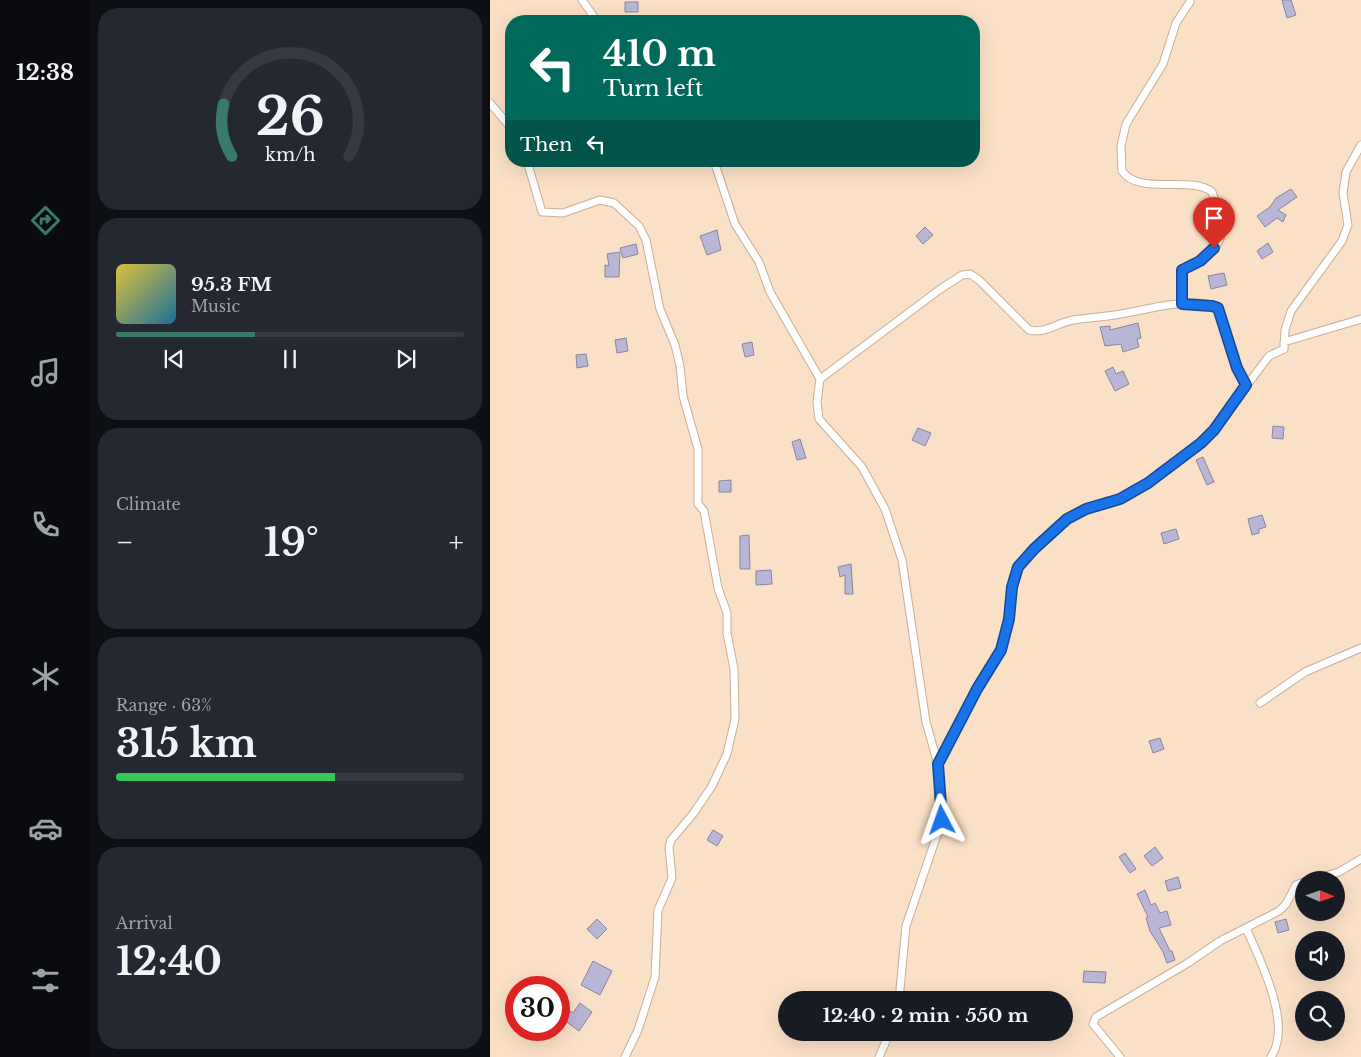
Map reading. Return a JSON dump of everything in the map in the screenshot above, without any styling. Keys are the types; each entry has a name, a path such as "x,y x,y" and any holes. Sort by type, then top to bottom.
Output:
{"street":[{"path":"582,0 593,15"},
{"path":"1182,304 1182,270 1207,255 1221,236 1223,229 1212,192 1198,187 1132,181 1122,171 1121,159 1126,124 1162,64 1176,23 1190,2"},
{"path":"490,103 505,121"},
{"path":"1284,349 1285,330 1291,312 1342,241 1348,225 1343,193 1346,172 1361,145"},
{"path":"529,167 542,212 563,213 600,200 614,203 640,226 646,240 660,309 675,345 683,396 698,449 698,504 704,511 718,588 727,613 727,632 734,669 736,719 727,754 712,786 693,814 671,840 669,847 672,878 658,910 655,977 638,1030 625,1057"},
{"path":"716,167 735,224 759,262 770,292 820,379 819,419 862,467 885,508 902,560 926,722 938,764 942,820 906,926 901,991"},
{"path":"820,379 939,290 962,275 970,274 979,280 1029,330 1036,332 1045,331 1071,320 1182,304 1218,308 1237,368 1246,385"},
{"path":"1284,349 1284,342 1361,319"},
{"path":"938,764 977,689 1001,650 1009,619 1012,587 1018,567 1034,549 1067,519 1086,509 1120,499 1148,483 1201,443 1214,430 1269,356 1284,349"},
{"path":"1260,703 1305,672 1361,648"},
{"path":"1341,871 1361,858"},
{"path":"1120,1057 1093,1024 1096,1017 1188,963 1220,941 1279,911 1286,904 1295,887"},
{"path":"1246,928 1265,970 1274,1000 1278,1034 1272,1057"},
{"path":"879,1057 886,1041"}],"building":[{"path":"1282,0 1291,0 1296,15 1287,18"},
{"path":"625,2 638,2 638,12 625,12"},
{"path":"1291,189 1297,197 1278,210 1286,215 1283,222 1277,218 1265,227 1257,216 1270,207 1276,198"},
{"path":"925,227 933,235 923,244 916,236"},
{"path":"717,230 721,250 707,255 700,236"},
{"path":"1268,243 1273,252 1262,259 1257,251"},
{"path":"636,244 638,254 623,258 620,248"},
{"path":"620,252 619,277 605,277 605,265 609,266 607,254"},
{"path":"1224,273 1227,285 1211,289 1208,276"},
{"path":"1138,323 1141,338 1137,339 1139,347 1123,352 1121,344 1105,346 1100,327 1110,326 1110,330"},
{"path":"626,338 628,351 617,353 615,340"},
{"path":"752,342 754,355 745,357 742,344"},
{"path":"586,354 588,366 577,368 576,355"},
{"path":"1113,367 1116,374 1123,371 1129,384 1115,391 1105,371"},
{"path":"1273,426 1284,427 1283,439 1272,438"},
{"path":"918,428 931,433 925,446 912,440"},
{"path":"800,439 806,458 797,460 792,442"},
{"path":"1203,457 1214,482 1207,485 1196,460"},
{"path":"731,480 731,492 719,492 719,481"},
{"path":"1262,515 1266,527 1259,529 1259,533 1252,535 1248,519"},
{"path":"1176,529 1179,539 1164,544 1161,533"},
{"path":"749,535 750,569 740,569 740,536"},
{"path":"851,564 853,594 845,594 845,575 840,577 838,567"},
{"path":"771,570 772,584 756,585 756,571"},
{"path":"1160,738 1164,749 1153,753 1149,741"},
{"path":"713,830 723,836 717,846 707,840"},
{"path":"1155,847 1163,858 1152,866 1144,856"},
{"path":"1125,853 1136,869 1130,873 1119,857"},
{"path":"1178,877 1181,888 1168,891 1165,881"},
{"path":"1145,890 1151,905 1155,903 1160,913 1167,911 1171,925 1159,928 1175,960 1167,963 1163,952 1150,931 1146,918 1148,917 1137,894"},
{"path":"597,919 607,929 597,939 587,929"},
{"path":"1286,919 1289,930 1278,933 1275,922"},
{"path":"593,961 612,971 600,995 581,985"},
{"path":"1084,971 1106,972 1105,983 1083,982"},
{"path":"580,1003 592,1012 579,1031 570,1024 570,1011 573,1013"}],"route":[{"path":"942,820 938,764 977,689 1001,650 1009,619 1012,587 1018,567 1034,549 1067,519 1086,509 1120,499 1148,483 1201,443 1214,430 1246,385 1237,368 1218,313 1218,308 1182,304 1182,270 1200,261 1214,248"}]}
